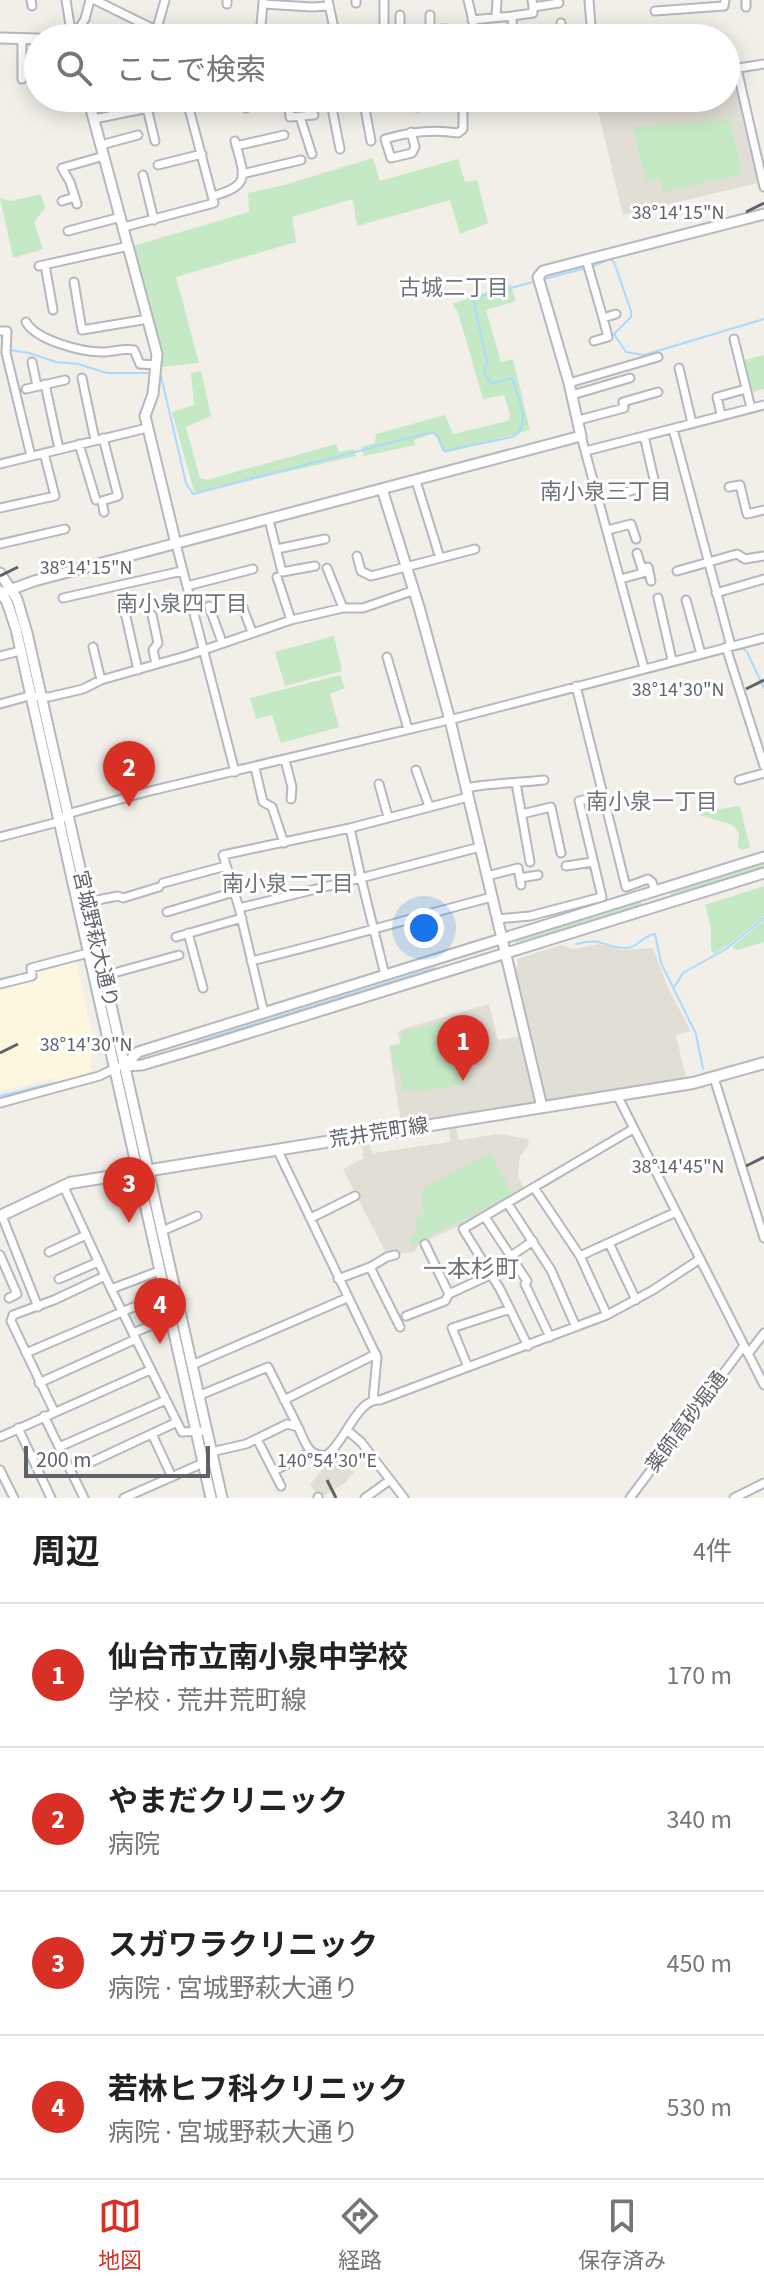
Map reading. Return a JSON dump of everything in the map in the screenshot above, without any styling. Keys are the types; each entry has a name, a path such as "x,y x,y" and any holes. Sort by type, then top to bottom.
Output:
{"main road":[{"name":"荒井荒町線","path":"1,1216 63,1185 617,1095 714,1078 764,1063"}],"street":[{"path":"66,0 70,24"},
{"path":"82,24 92,0 140,24"},
{"path":"158,24 165,0"},
{"path":"384,0 384,24"},
{"path":"468,0 473,24"},
{"path":"496,17 497,0"},
{"path":"589,0 591,24"},
{"path":"655,11 719,7 724,6 725,0"},
{"path":"261,24 263,2 312,7 329,3 333,24"},
{"path":"472,20 533,13 532,3 559,3"},
{"path":"400,15 400,24"},
{"path":"430,15 430,24"},
{"path":"512,16 512,24"},
{"path":"0,38 22,38 22,79"},
{"path":"740,68 764,64"},
{"path":"740,82 764,187"},
{"path":"92,112 157,354 153,394 145,416 147,428 235,772"},
{"path":"94,119 128,112"},
{"path":"148,112 155,141"},
{"path":"68,231 154,220 214,203 190,112"},
{"path":"289,112 290,117 314,115"},
{"path":"333,112 340,149"},
{"path":"366,112 371,141"},
{"path":"411,132 415,147 412,153 391,158 385,139 411,132 435,129 458,133 463,129 463,112"},
{"path":"300,117 312,154"},
{"path":"101,145 138,135"},
{"path":"213,196 240,185 242,174 235,144 284,135"},
{"path":"158,165 202,154"},
{"path":"62,201 76,200 62,168 104,156"},
{"path":"242,174 301,160"},
{"path":"143,175 154,220"},
{"path":"644,668 538,277 548,268 764,214"},
{"path":"53,310 42,265 129,246"},
{"path":"586,259 608,337 594,341"},
{"path":"74,282 82,330 148,319"},
{"path":"603,318 616,314"},
{"path":"26,322 30,331 46,338 87,351 134,350 140,364 156,365"},
{"path":"0,331 7,331 6,353 31,456"},
{"path":"734,339 751,408"},
{"path":"569,383 658,357"},
{"path":"32,362 59,449"},
{"path":"679,368 692,423"},
{"path":"82,378 118,496 102,501 104,512"},
{"path":"572,395 630,378"},
{"path":"26,389 65,380"},
{"path":"721,414 717,397 746,389"},
{"path":"579,420 624,408 623,402 658,392"},
{"path":"586,451 764,405"},
{"path":"0,464 147,428"},
{"path":"673,429 729,647 764,766"},
{"path":"1,592 581,436"},
{"path":"644,436 656,488"},
{"path":"79,444 96,500"},
{"path":"0,508 55,496 44,453"},
{"path":"416,481 440,558"},
{"path":"729,487 740,485 747,514 764,510"},
{"path":"382,489 450,720 542,1107"},
{"path":"599,498 634,490"},
{"path":"269,520 282,572 315,566"},
{"path":"608,530 631,524 636,539"},
{"path":"0,544 65,529"},
{"path":"277,549 325,539"},
{"path":"357,556 361,571 371,576 475,549"},
{"path":"637,553 642,569 648,567 651,581"},
{"path":"677,571 737,554 745,559 764,556"},
{"path":"327,568 343,608"},
{"path":"187,586 253,569"},
{"path":"63,598 182,571"},
{"path":"621,579 649,571"},
{"name":"宮城野萩大通り","path":"0,573 12,589 25,625 124,1066 169,1318 201,1432 211,1452 222,1498"},
{"path":"277,577 291,620"},
{"path":"716,593 764,579"},
{"path":"0,704 29,696 40,698 83,689 101,680 291,620 343,608 363,608 412,591"},
{"name":"宮城野萩大通り","path":"1,592 16,629 113,1069 162,1231 198,1396 203,1463 211,1498"},
{"path":"658,598 672,660"},
{"path":"240,600 252,632"},
{"path":"686,600 701,654"},
{"path":"209,606 222,642"},
{"path":"124,608 138,670"},
{"path":"152,615 158,643 153,650 156,664"},
{"path":"0,837 58,822 67,814 150,791 450,720 764,638"},
{"path":"93,647 101,680"},
{"path":"0,656 20,651"},
{"path":"387,657 408,729"},
{"path":"576,686 626,887 648,879 652,882 659,905"},
{"path":"285,760 292,787 291,799"},
{"path":"255,768 263,802 272,807 284,843"},
{"path":"416,770 429,806"},
{"path":"739,780 764,773"},
{"path":"264,1013 242,918 223,855 350,828 429,806 493,782 544,780"},
{"path":"516,783 530,862"},
{"path":"379,784 388,817"},
{"path":"124,1066 138,1052 501,939 602,897 579,801 604,795"},
{"path":"522,814 551,807 561,853"},
{"path":"350,828 385,975"},
{"path":"239,908 480,847"},
{"path":"497,919 574,910 655,891 764,857"},
{"path":"566,866 593,862"},
{"path":"87,902 118,896 123,898 226,866"},
{"path":"487,876 518,868 521,882 538,875"},
{"path":"0,1103 99,1076 124,1066 142,1065 764,873"},
{"path":"167,912 234,892"},
{"path":"251,961 333,942 372,928 492,897"},
{"path":"176,937 242,918"},
{"path":"188,933 203,988"},
{"path":"0,984 32,976 31,968 88,953"},
{"path":"103,976 179,955"},
{"path":"714,1078 760,1210 764,1238"},
{"path":"617,1095 764,1385"},
{"path":"528,1346 491,1273 463,1229 633,1129"},
{"path":"277,1149 376,1354 373,1400"},
{"path":"63,1185 182,1432 201,1432"},
{"path":"535,1189 580,1256 607,1315"},
{"path":"311,1218 355,1196"},
{"path":"508,1204 551,1270 576,1327"},
{"path":"580,1256 676,1212"},
{"path":"1,1216 38,1307"},
{"path":"162,1231 197,1216"},
{"path":"485,1217 526,1282 550,1337"},
{"path":"49,1252 86,1235"},
{"path":"406,1316 445,1301 449,1294 491,1273 533,1241"},
{"path":"609,1243 636,1300"},
{"path":"425,1244 449,1294"},
{"path":"0,1255 17,1294 9,1298"},
{"path":"338,1279 395,1255"},
{"path":"198,1396 268,1367 310,1452 327,1455 348,1431 364,1404 607,1315 700,1259"},
{"path":"59,1279 98,1262"},
{"path":"370,1267 400,1327"},
{"path":"111,1289 159,1271"},
{"path":"54,1411 11,1321 13,1315 105,1276"},
{"path":"26,1353 164,1294"},
{"path":"192,1365 347,1298"},
{"path":"468,1367 452,1328 510,1309"},
{"path":"39,1383 169,1318"},
{"name":"薬師高砂堀通","path":"630,1498 746,1351 764,1333"},
{"path":"284,1400 376,1354"},
{"path":"0,1437 150,1370"},
{"path":"59,1447 166,1400"},
{"path":"44,1416 84,1498"},
{"path":"87,1464 177,1422"},
{"path":"211,1452 257,1439 283,1425 298,1427"},
{"path":"18,1428 51,1498"},
{"path":"348,1431 361,1442 404,1498"},
{"path":"152,1434 172,1477"},
{"path":"257,1439 281,1486"},
{"path":"274,1471 310,1452"},
{"path":"124,1498 203,1463"},
{"path":"0,1470 14,1498"},
{"path":"365,1498 390,1480"},
{"path":"734,1498 764,1483"}],"shaded area":[{"path":"740,98 758,183 623,215 598,112 740,112"},
{"path":"600,944 620,950 653,948 669,990 691,1031 676,1035 686,1078 545,1101 512,968 518,966 517,959 561,945 574,949"},
{"path":"76,961 96,1050 91,1056 91,1072 0,1091 0,986 34,977 33,971"},
{"path":"489,1004 498,1040 521,1036 536,1102 401,1123 389,1046 400,1043 398,1032"},
{"path":"456,1128 459,1140 499,1134 528,1139 529,1145 520,1156 518,1176 524,1189 461,1225 419,1244 414,1252 387,1255 343,1169 364,1158 358,1140 366,1139 373,1153 450,1142 449,1129"},
{"path":"338,1448 358,1467 346,1482 320,1498 310,1485"}],"green space":[{"path":"730,119 741,168 737,175 663,192 660,178 646,182 633,127"},
{"path":"373,158 380,181 458,159 465,182 477,180 488,223 460,234 450,200 357,226 353,199 292,217 296,242 176,277 199,363 161,367 133,246 249,212 248,193"},
{"path":"41,194 45,208 34,222 43,249 13,258 0,198 11,201"},
{"path":"510,284 516,301 486,310 501,362 513,359 530,430 446,453 432,434 414,440 415,445 364,456 361,447 375,443 376,434 445,415 453,434 508,421 510,415 504,395 483,399 458,312 452,304"},
{"path":"764,355 764,389 753,392 744,360"},
{"path":"201,371 211,416 186,427 200,478 207,480 336,444 339,452 354,449 356,456 194,491 172,412 194,405 191,373"},
{"path":"334,636 342,671 285,686 275,652"},
{"path":"340,675 345,688 330,694 339,727 281,743 272,715 256,719 250,698"},
{"path":"740,806 750,847 742,850 738,847 739,834 733,825 698,812"},
{"path":"764,861 764,869 671,895 669,890"},
{"path":"764,886 764,916 714,954 705,905"},
{"path":"641,902 643,907 516,943 514,938"},
{"path":"764,920 764,942 738,950 732,947"},
{"path":"451,1020 463,1084 413,1092 412,1089 403,1090 399,1068 394,1069 391,1046 402,1044 401,1035 405,1031"},
{"path":"490,1153 515,1198 460,1227 459,1224 493,1204 412,1246 408,1237 415,1234 417,1229 414,1221 425,1215 422,1189"}],"waterway":[{"path":"591,267 609,259 614,262 631,311 631,317 614,334 626,352 644,355 764,319"},
{"path":"544,279 586,268"},
{"path":"161,376 186,483 193,494 432,432 437,435 444,451 512,437 522,426 520,402 512,378 492,384 484,373 487,362 473,298 533,282"},
{"path":"10,350 107,373 150,373"},
{"path":"733,649 742,648 747,652 764,688"},
{"path":"675,986 683,973 726,949 764,918"},
{"path":"576,944 592,941 627,948 655,934 661,963 696,1034 703,1069"},
{"path":"197,1042 435,968"},
{"path":"0,1096 54,1083"}],"place":[{"name":"やまだクリニック","path":"129,807"},
{"name":"仙台市立南小泉中学校","path":"463,1081"},
{"name":"スガワラクリニック","path":"129,1223"},
{"name":"若林ヒフ科クリニック","path":"160,1344"}],"district":[{"name":"古城二丁目","path":"454,288"},
{"name":"南小泉三丁目","path":"606,492"},
{"name":"南小泉四丁目","path":"182,604"},
{"name":"南小泉一丁目","path":"652,802"},
{"name":"南小泉二丁目","path":"288,884"},
{"name":"一本杉町","path":"471,1269"}]}
